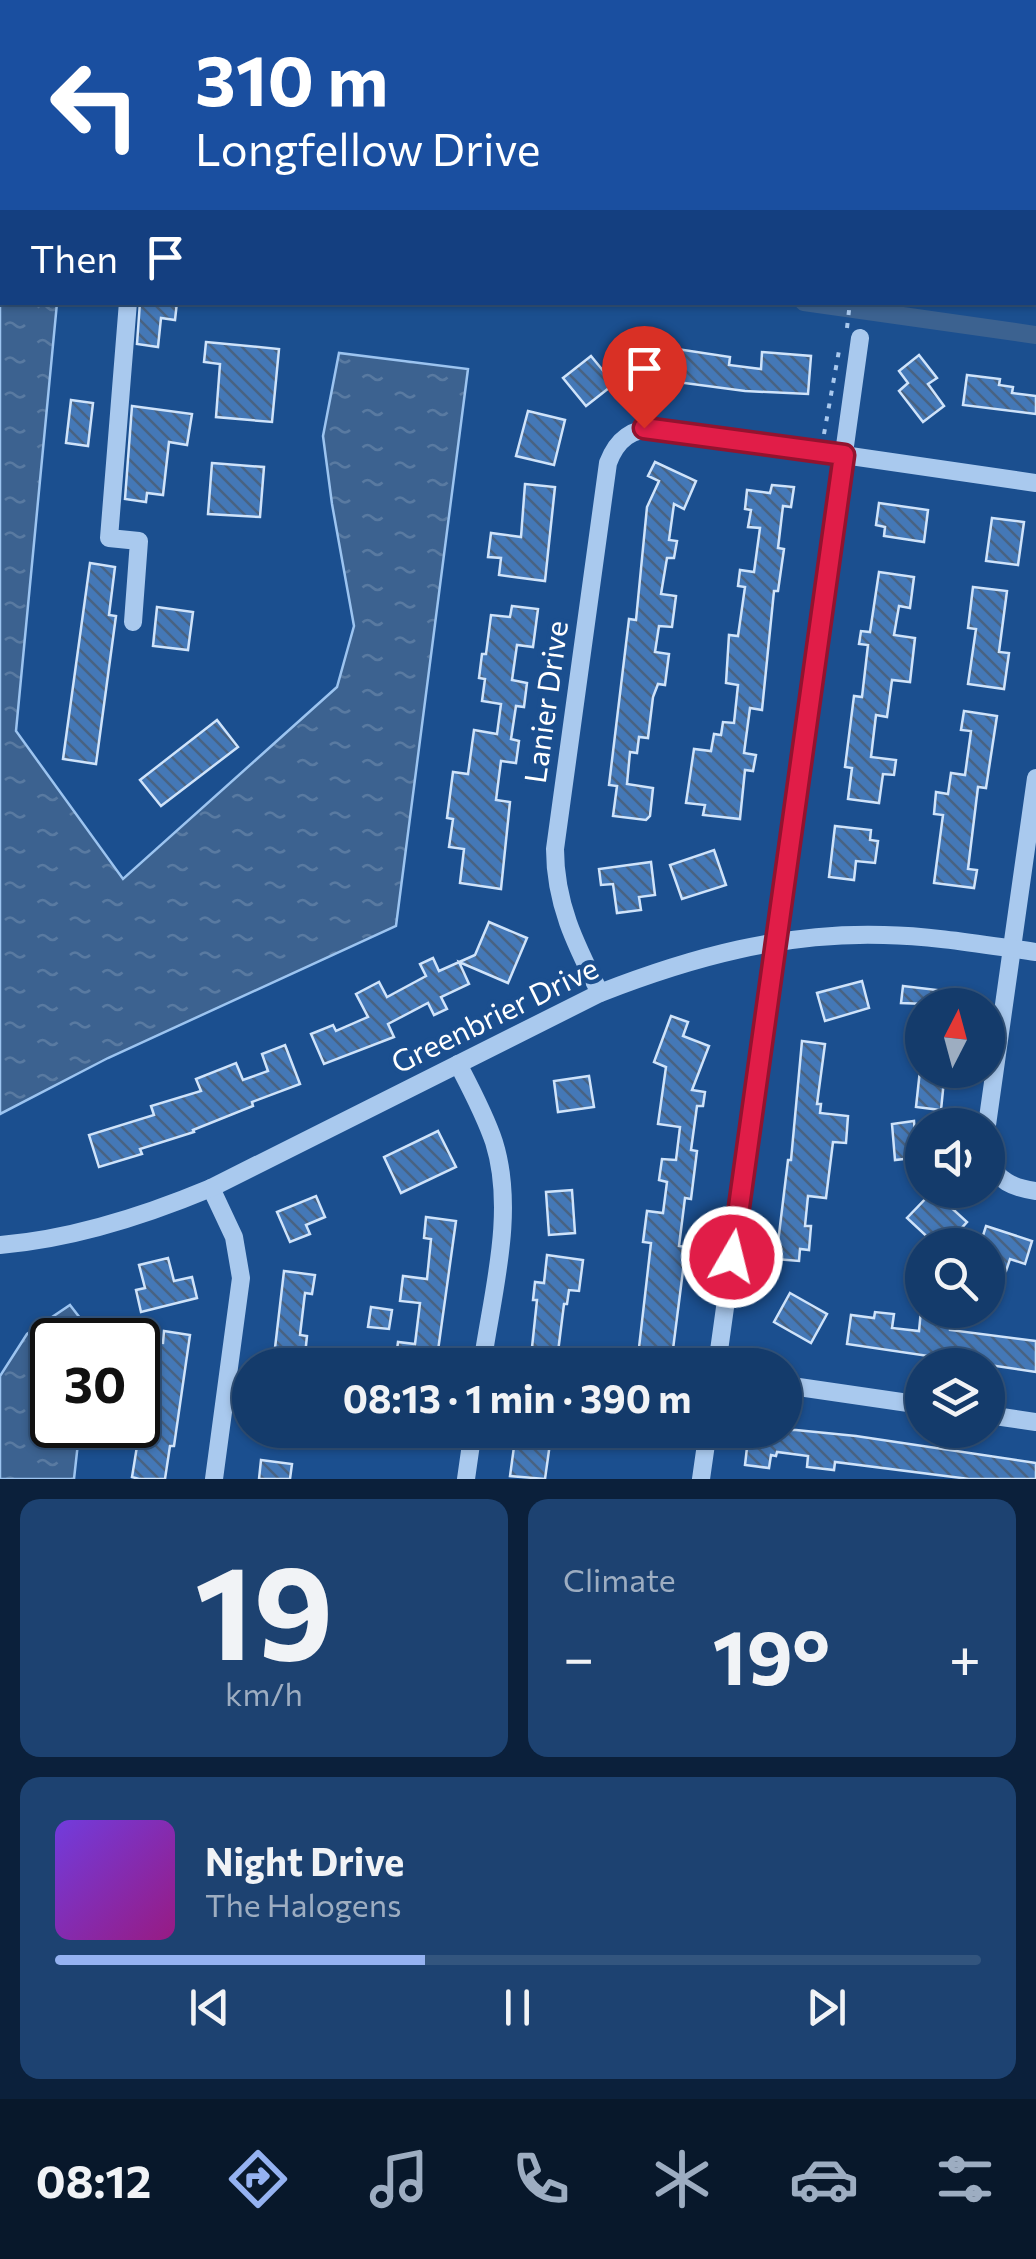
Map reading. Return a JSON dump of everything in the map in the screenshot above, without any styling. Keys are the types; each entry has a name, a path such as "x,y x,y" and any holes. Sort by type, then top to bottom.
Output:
{"street":[{"path":"128,305 110,538 139,542 132,622"},
{"path":"719,1348 844,455 854,332"},
{"name":"Lanier Drive","path":"600,993 568,928 560,902 554,849 608,464 621,440 644,428 822,452"},
{"path":"822,452 1036,483"},
{"path":"989,1108 1036,778"},
{"name":"Greenbrier Drive","path":"0,1245 115,1224 211,1188 600,993 679,963 776,941 884,935 1036,952"},
{"path":"458,1064 484,1117 500,1172 501,1229 484,1348"},
{"path":"1005,1181 1036,1191"},
{"path":"211,1188 234,1237 241,1278 214,1479"},
{"path":"802,1387 905,1403"},
{"path":"1005,1417 1036,1422"},
{"path":"466,1479 470,1448"},
{"path":"701,1479 705,1448"}],"path":[{"path":"822,452 836,351 854,332 850,305"}],"water":[{"path":"0,305 57,305 16,731 123,879 337,687 354,626 323,436 339,353 468,369 396,926 108,1058 0,1114"},
{"path":"70,1305 80,1318 51,1318"},
{"path":"30,1332 30,1448 77,1448 74,1479 0,1479 0,1376"}],"building":[{"path":"140,305 177,305 175,320 161,318 158,347 137,344"},
{"path":"206,342 279,349 272,422 216,417 220,364 204,362"},
{"path":"644,344 730,357 729,365 761,369 762,352 811,356 808,394 745,391 639,377"},
{"path":"919,355 937,378 928,384 944,406 923,422 899,391 908,383 899,371"},
{"path":"591,356 614,384 586,406 563,378"},
{"path":"967,375 1000,379 999,385 1013,387 1012,393 1036,396 1036,414 963,405"},
{"path":"71,400 93,403 88,446 66,443"},
{"path":"132,406 192,414 187,445 169,442 163,495 147,493 146,502 125,499"},
{"path":"528,411 565,420 554,465 516,456"},
{"path":"655,462 696,481 684,509 674,504 669,540 677,541 674,558 667,558 661,594 676,596 672,627 659,626 655,652 669,654 665,685 658,684 653,697 648,738 639,737 637,753 630,752 627,784 653,788 650,816 646,820 613,816 617,786 609,785 629,619 636,620 647,507 659,481 648,476"},
{"path":"212,463 264,467 260,517 208,514"},
{"path":"525,484 555,487 545,581 499,575 501,558 488,557 491,533 521,537"},
{"path":"772,485 794,487 791,507 783,506 778,548 784,549 778,591 774,591 762,710 750,708 744,753 756,755 753,771 745,770 740,819 703,815 705,805 686,803 694,749 711,751 714,734 721,735 723,722 734,723 738,685 726,683 729,635 738,636 745,587 738,586 740,570 754,572 760,528 748,527 751,510 745,509 747,490 770,493"},
{"path":"879,503 928,510 924,542 884,536 885,527 876,525"},
{"path":"992,518 1024,522 1018,565 986,561"},
{"path":"90,563 115,567 109,615 116,616 96,764 63,759"},
{"path":"879,572 914,577 910,608 899,606 894,635 915,638 910,682 892,680 887,717 876,715 871,757 896,760 894,775 883,774 879,803 848,799 852,768 845,767 854,696 862,697 868,645 859,644 861,631 870,632"},
{"path":"973,587 1007,591 999,652 1009,653 1004,689 968,684 976,629 968,628"},
{"path":"512,606 538,609 533,647 517,645 512,680 527,683 524,707 516,706 511,739 519,741 516,763 501,761 496,800 510,802 501,889 460,883 464,849 449,847 453,819 447,818 453,772 468,774 474,730 497,734 501,704 482,701 485,679 479,678 491,615 510,617"},
{"path":"157,607 193,612 188,650 153,646"},
{"path":"964,711 997,716 986,788 978,787 968,869 977,870 974,888 934,883 943,815 934,814 936,792 948,794 951,773 965,775 971,731 961,730"},
{"path":"217,720 238,747 161,806 140,780"},
{"path":"835,826 871,830 870,840 878,841 875,863 856,861 854,880 829,877"},
{"path":"714,850 726,885 682,899 670,865"},
{"path":"651,862 655,895 639,897 641,910 617,913 613,884 601,885 599,869"},
{"path":"489,922 527,938 508,983 459,962 475,955"},
{"path":"433,958 439,971 459,962 469,984 441,997 447,1009 434,1015 428,1003 388,1024 394,1037 324,1064 311,1034 333,1025 336,1031 368,1017 356,994 379,982 387,997 426,976 420,964"},
{"path":"862,981 869,1008 825,1021 817,993"},
{"path":"903,986 920,988 905,988 905,1003 901,1003"},
{"path":"671,1016 688,1022 683,1036 709,1046 692,1090 705,1092 703,1106 697,1106 691,1150 697,1151 691,1199 685,1198 679,1246 686,1247 673,1348 639,1348 651,1243 643,1242 647,1211 663,1213 667,1182 659,1180 662,1159 676,1160 680,1127 658,1124 666,1067 654,1062"},
{"path":"802,1041 825,1044 817,1104 821,1104 820,1113 848,1116 846,1143 833,1142 826,1198 808,1196 805,1226 811,1226 809,1250 800,1249 799,1261 776,1259 791,1160"},
{"path":"285,1045 300,1084 252,1102 253,1106 194,1132 140,1149 142,1154 99,1167 89,1135 154,1115 151,1106 201,1091 196,1079 236,1063 243,1080 268,1071 262,1054"},
{"path":"589,1076 594,1107 558,1112 554,1081"},
{"path":"918,1088 943,1088 941,1108 916,1107"},
{"path":"905,1122 905,1159 895,1160 892,1124"},
{"path":"438,1131 456,1167 401,1193 384,1157"},
{"path":"572,1190 575,1233 549,1235 546,1192"},
{"path":"316,1196 325,1217 306,1225 310,1234 290,1242 277,1212"},
{"path":"917,1208 952,1208 967,1222 962,1228 918,1228 907,1218"},
{"path":"426,1217 456,1221 438,1348 397,1348 398,1342 415,1344 420,1303 400,1301 403,1276 427,1279 431,1239 424,1238"},
{"path":"1005,1232 1032,1241 1025,1264 1010,1259 1006,1271"},
{"path":"547,1255 583,1260 579,1291 569,1290 564,1304 558,1348 532,1348 535,1282 544,1283"},
{"path":"168,1258 174,1281 192,1277 197,1298 141,1312 136,1290 145,1288 139,1265"},
{"path":"284,1271 315,1275 312,1294 305,1293 300,1335 307,1336 306,1348 275,1348"},
{"path":"790,1293 827,1314 811,1343 774,1322"},
{"path":"371,1307 392,1310 389,1329 368,1327"},
{"path":"875,1312 894,1314 892,1328 950,1328 1036,1341 1036,1372 1005,1367 1005,1348 905,1348 905,1353 847,1344 851,1315 874,1318"},
{"path":"164,1331 190,1335 174,1446 170,1446 165,1479 139,1479 132,1477 137,1448 160,1448 160,1343"},
{"path":"802,1431 905,1443 905,1448 936,1448 1036,1463 1036,1479 969,1479 835,1462 834,1470 807,1467 808,1456 777,1452 776,1456 771,1455 769,1468 745,1465 747,1448 802,1448"},
{"path":"514,1448 549,1448 545,1479 510,1476"},
{"path":"261,1460 292,1464 290,1479 259,1479"}],"waterway":[{"path":"825,305 1036,335"}],"route":[{"path":"644,428 844,455 732,1257"}]}
